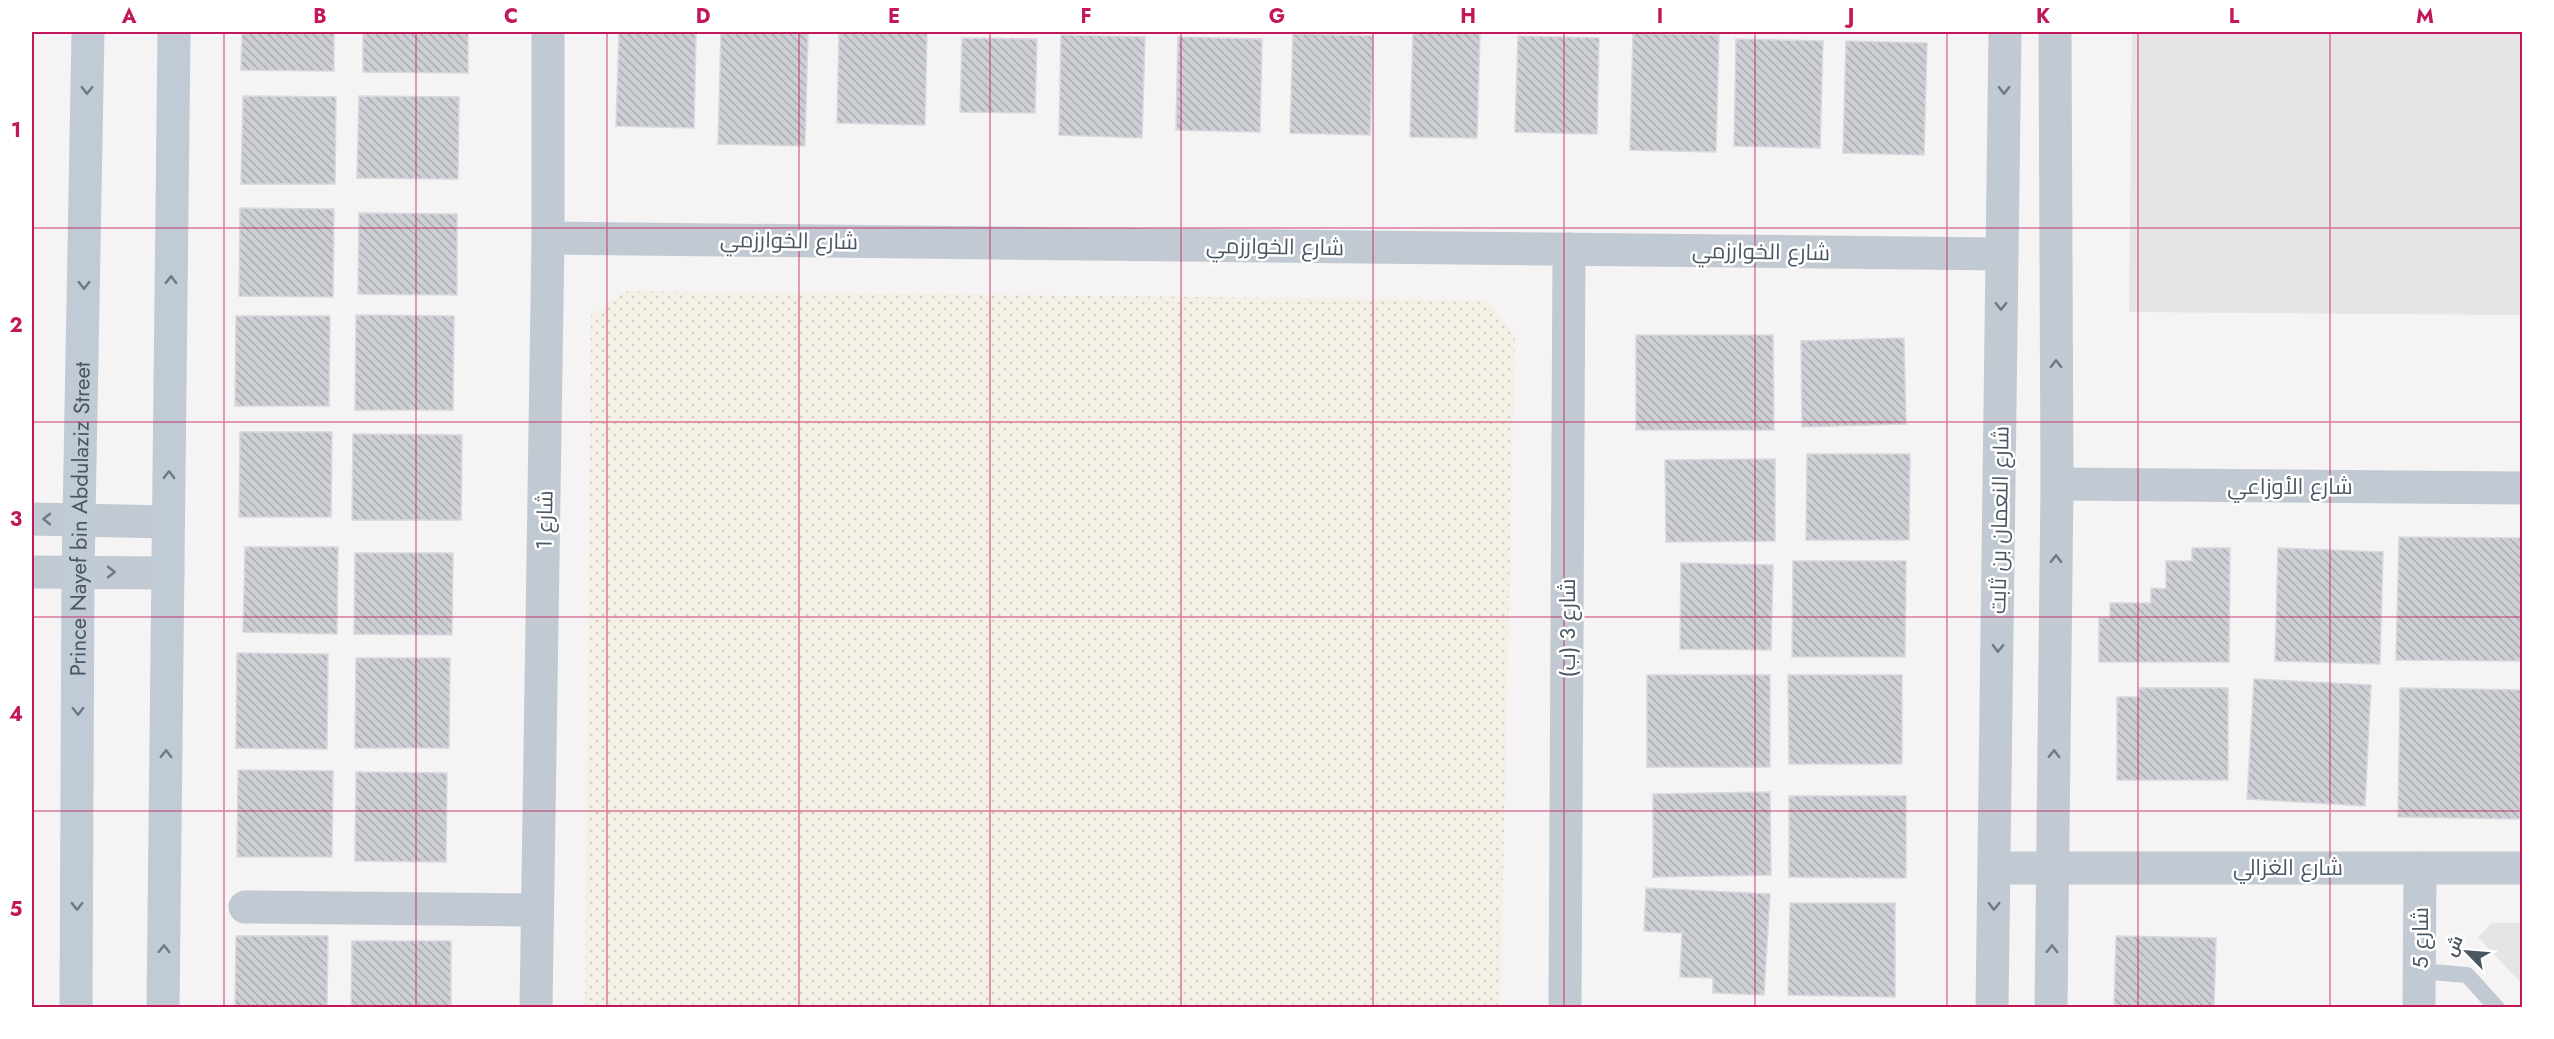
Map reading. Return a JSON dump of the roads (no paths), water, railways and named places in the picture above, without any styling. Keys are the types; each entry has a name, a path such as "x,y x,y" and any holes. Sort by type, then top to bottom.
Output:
{"main road":[{"name":"Prince Nayef bin Abdulaziz Street","path":"76,1008 78,572 88,32"},
{"path":"163,1008 174,32"}],"street":[{"name":"شارع 1","path":"536,1008 548,238 548,32"},
{"name":"شارع النعمان بن ثابت","path":"1992,1008 2005,32"},
{"path":"2051,1008 2057,484 2055,32"},
{"name":"شارع الخوارزمي","path":"548,238 2002,254"},
{"name":"شارع 3 (ب)","path":"1565,1008 1569,249"},
{"name":"شارع الأوزاعي","path":"2057,484 2523,488"},
{"path":"32,519 168,522"},
{"path":"32,572 168,573"},
{"name":"شارع الغزالي","path":"1995,868 2053,866 2523,868"},
{"name":"شارع 5","path":"2420,868 2420,1008"},
{"path":"245,907 537,910"}],"lane":[{"path":"2420,971 2467,975 2497,1008"}]}
